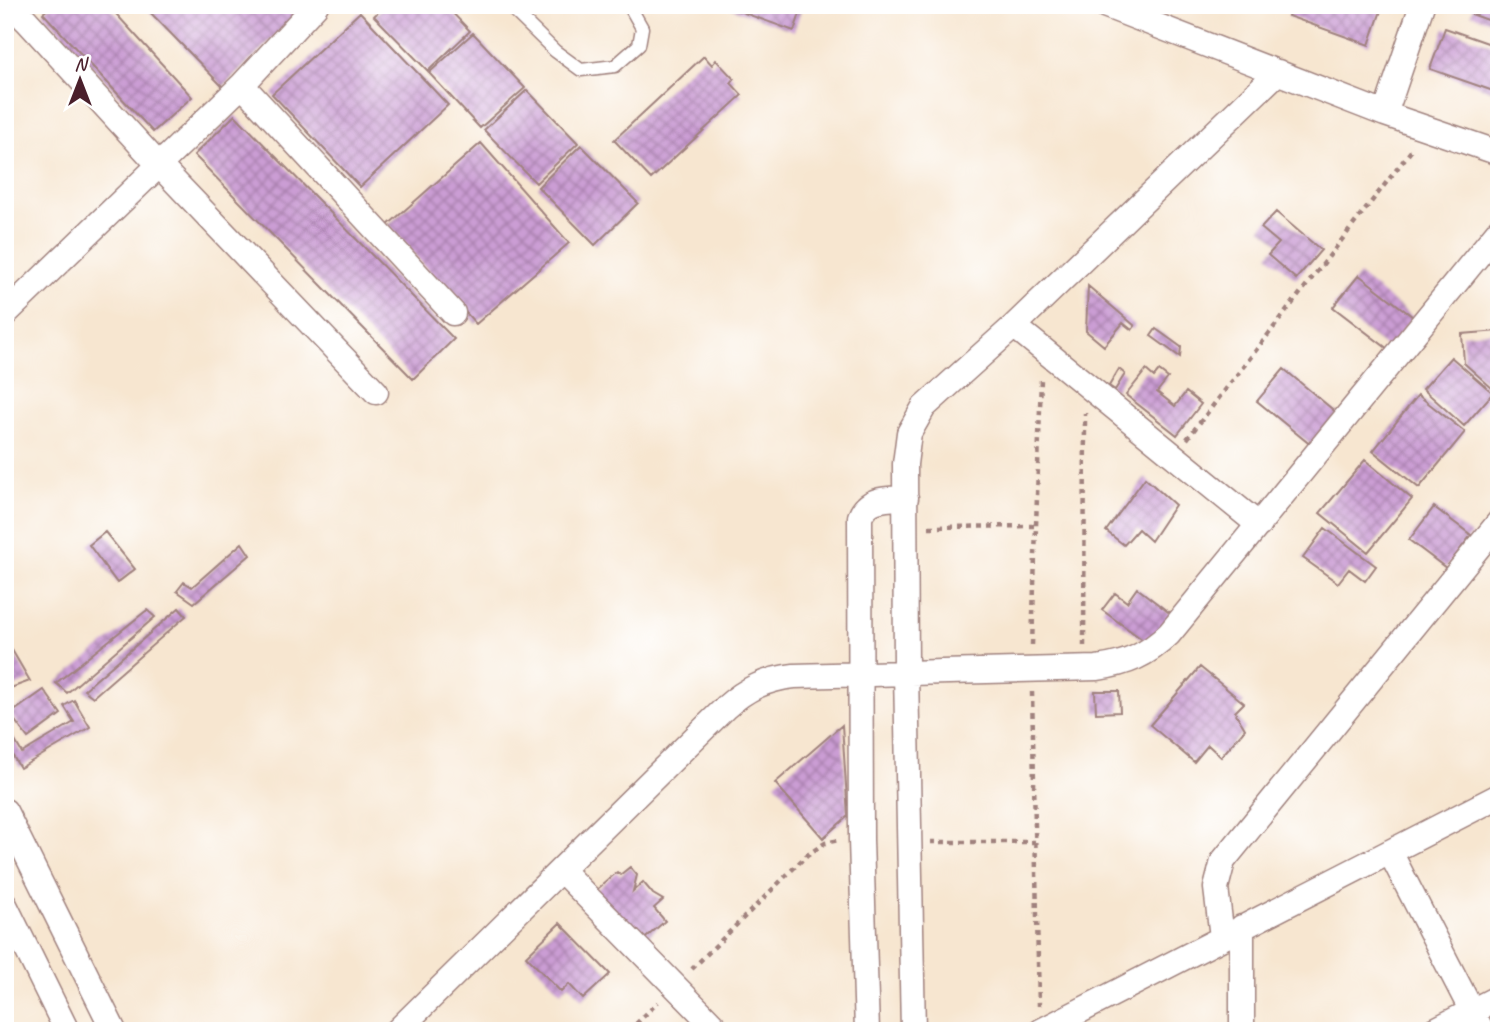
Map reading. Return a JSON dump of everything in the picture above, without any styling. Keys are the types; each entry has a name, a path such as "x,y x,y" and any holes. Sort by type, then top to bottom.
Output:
{"street":[{"path":"11,5 158,164 376,392"},
{"path":"5,314 242,85 317,5"},
{"path":"1104,5 1385,114 1499,153"},
{"path":"1385,114 1422,5"},
{"path":"913,1031 905,449 915,419 924,407 1014,326 1278,72"},
{"path":"242,85 453,313"},
{"path":"397,1031 726,707 750,688 779,678 906,672 1084,669 1117,665 1136,659 1154,648 1169,634 1259,525 1499,230"},
{"path":"1014,326 1259,525"},
{"path":"867,1031 862,840 860,517 868,504 875,501 906,498"},
{"path":"1242,1031 1232,932 1216,888 1223,861 1499,522"},
{"path":"1041,1031 1079,1020 1232,932 1499,796"},
{"path":"5,811 114,1031"},
{"path":"1390,852 1477,1021"},
{"path":"561,870 719,1031"},
{"path":"5,905 67,1031"},
{"path":"1433,1031 1477,1021 1499,997"}],"lane":[{"path":"508,5 555,51 580,70 615,66 639,46 642,28 629,5"}],"path":[{"path":"1174,456 1428,129"},
{"path":"1084,669 1085,384"},
{"path":"906,527 1036,526"},
{"path":"629,1031 807,855 837,840 862,840"},
{"path":"910,843 1035,842"}],"building":[{"path":"52,5 108,5 192,97 153,132 43,13"},
{"path":"143,5 307,5 223,87"},
{"path":"385,5 445,5 470,31 428,71 374,16"},
{"path":"722,5 803,5 794,31"},
{"path":"1292,5 1383,5 1369,45 1288,16"},
{"path":"1474,5 1499,5 1499,24 1471,14"},
{"path":"360,12 448,105 360,187 272,94"},
{"path":"1445,28 1499,47 1499,93 1430,69"},
{"path":"473,33 525,88 480,128 429,73"},
{"path":"704,56 712,65 716,60 734,79 731,83 742,95 651,179 614,140"},
{"path":"527,90 578,143 536,183 484,130"},
{"path":"235,115 454,339 413,379 194,155"},
{"path":"481,143 569,243 476,324 388,225"},
{"path":"581,145 638,203 595,245 538,187"},
{"path":"1276,212 1321,250 1296,279 1268,255 1279,243 1261,228"},
{"path":"1359,275 1413,317 1388,349 1333,307"},
{"path":"1088,286 1135,326 1132,330 1123,323 1104,346 1086,331"},
{"path":"1156,329 1181,347 1180,357 1151,336"},
{"path":"1499,331 1499,388 1493,389 1464,363 1462,334"},
{"path":"1451,357 1493,393 1464,426 1423,389"},
{"path":"1119,369 1125,374 1115,390 1109,386"},
{"path":"1284,369 1338,414 1312,446 1257,401"},
{"path":"1146,370 1154,377 1159,371 1168,378 1157,392 1175,406 1186,392 1201,404 1177,435 1126,395"},
{"path":"1418,395 1465,432 1419,488 1373,451"},
{"path":"1365,460 1412,499 1368,552 1320,513"},
{"path":"1145,478 1175,505 1151,541 1138,529 1124,545 1106,531"},
{"path":"1434,507 1471,535 1446,568 1409,540"},
{"path":"1325,528 1376,566 1365,581 1349,569 1338,583 1303,558"},
{"path":"105,532 135,569 117,583 89,545"},
{"path":"242,543 250,555 194,603 177,591 184,582 192,587"},
{"path":"1137,588 1176,618 1154,648 1102,610 1115,593 1127,602"},
{"path":"179,608 186,616 93,697 84,690"},
{"path":"147,610 155,617 67,693 56,683"},
{"path":"5,638 30,681 5,690"},
{"path":"1200,667 1244,703 1235,712 1245,729 1221,757 1208,745 1194,762 1150,725"},
{"path":"44,690 61,714 28,738 10,714"},
{"path":"1095,691 1119,691 1120,712 1096,713"},
{"path":"74,700 90,727 20,768 5,743 5,724 22,753 74,722 64,706"},
{"path":"842,725 848,816 823,838 775,783"},
{"path":"630,867 637,875 633,891 643,882 653,894 663,900 654,908 665,921 640,943 594,892 617,872 620,875"},
{"path":"560,923 610,974 583,999 569,984 561,992 526,956"}]}
